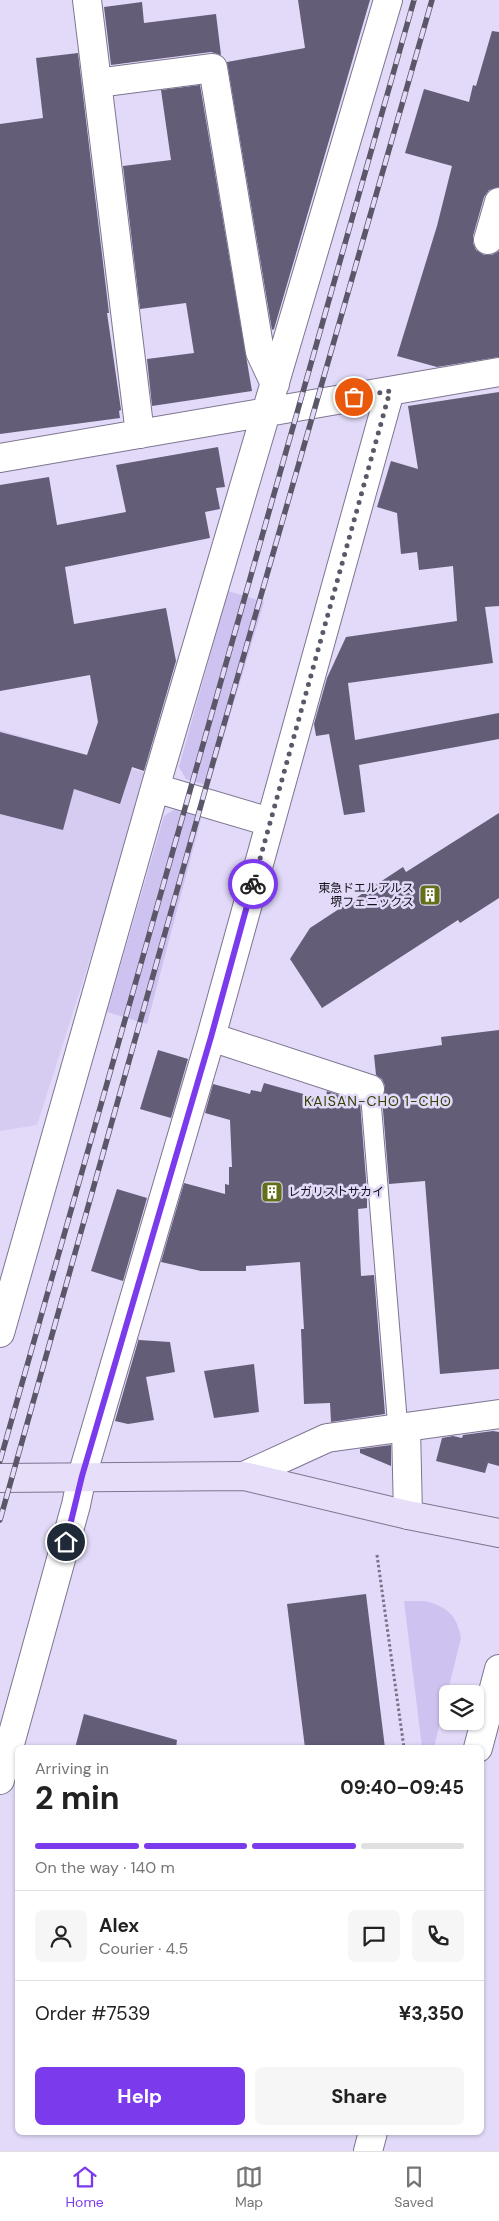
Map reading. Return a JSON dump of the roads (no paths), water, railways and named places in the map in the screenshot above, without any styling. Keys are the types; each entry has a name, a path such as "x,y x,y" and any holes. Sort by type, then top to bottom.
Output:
{"street":[{"path":"87,0 140,434"},
{"path":"0,1333 265,412 275,384 388,0"},
{"path":"98,83 213,68 260,352 275,384"},
{"path":"488,240 499,202"},
{"path":"0,458 499,372"},
{"path":"0,1780 82,1476 211,1037 390,391"},
{"path":"156,788 270,822"},
{"path":"211,1037 370,1089"},
{"path":"244,1476 327,1438 499,1414"},
{"path":"402,1428 408,1516"},
{"path":"0,1478 244,1476 408,1516 499,1533"},
{"path":"479,1745 499,1669"},
{"path":"368,2151 372,2135"}],"lane":[{"path":"370,1089 402,1428"}],"railway":[{"path":"0,1461 414,0"},
{"path":"0,1520 208,780 432,0"}],"place":[{"name":"東急ドエルアルス 堺フェニックス","path":"430,895"},
{"name":"レガリストサカイ","path":"272,1192"}],"district":[{"name":"KAISAN-CHO 1-CHO","path":"378,1101"}]}
